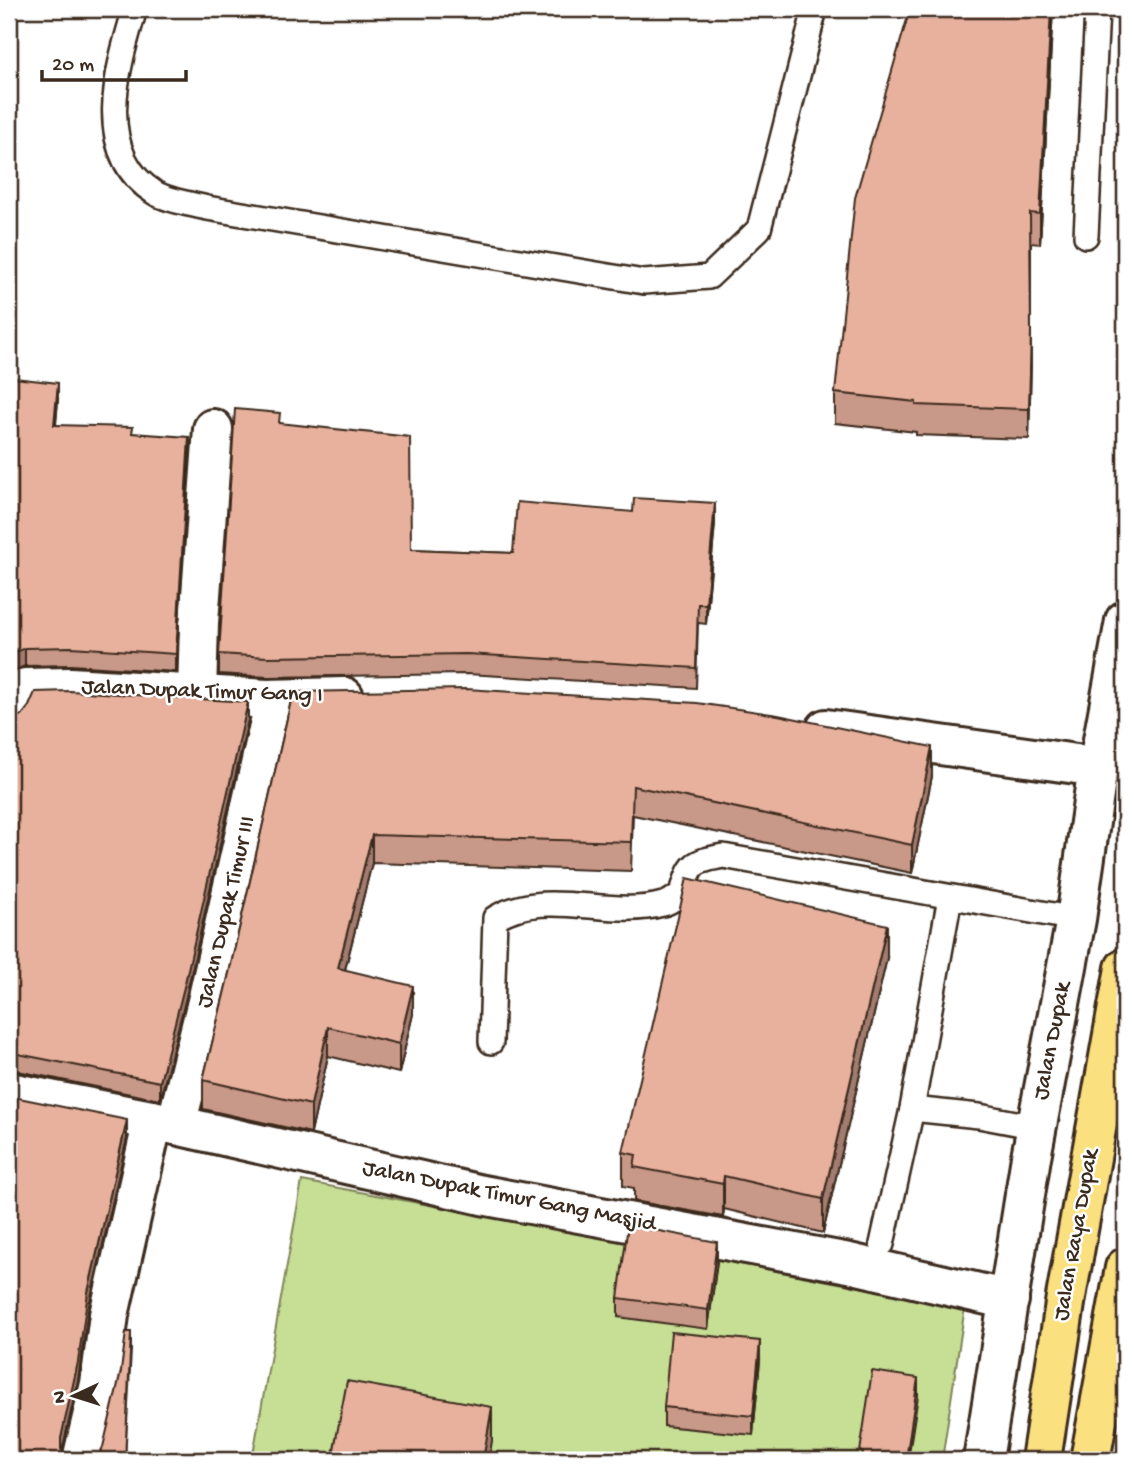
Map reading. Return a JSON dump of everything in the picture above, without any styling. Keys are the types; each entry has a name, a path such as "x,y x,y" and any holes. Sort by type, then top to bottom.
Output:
{"main road":[{"name":"Jalan Raya Dupak","path":"1041,1460 1066,1297 1125,968"},
{"path":"1090,1460 1125,1268"}],"street":[{"path":"197,694 199,623 213,429"},
{"name":"Jalan Dupak","path":"983,1460 1037,1127 1076,919 1098,767 1125,621"},
{"name":"Jalan Dupak Timur Gang I","path":"13,705 26,688 70,687 275,699 385,697"},
{"name":"Jalan Dupak Timur III","path":"82,1460 100,1384 109,1315 164,1122 206,1006 275,699"},
{"path":"795,724 1098,767"},
{"name":"Jalan Dupak Timur Gang Masjid","path":"9,1091 164,1122 482,1195 849,1263 1009,1300"}],"lane":[{"path":"135,9 115,90 114,115 119,143 128,166 156,194 207,208 644,282 709,277 759,229 815,9"},
{"path":"1086,236 1097,9"},
{"path":"491,1042 495,918 511,908 529,904 640,907 665,904 682,893 689,869 701,860 723,856 1076,919"},
{"path":"882,1244 912,1109 950,897"},
{"path":"912,1109 979,1116 1037,1127"}],"green space":[{"path":"302,1181 965,1307 942,1460 252,1460"}],"building":[{"path":"910,9 1051,9 1040,214 1030,213 1029,409 916,405 916,402 835,393 855,198"},
{"path":"14,378 58,383 54,425 133,427 132,433 189,437 176,654 71,647 25,648 9,657 9,434"},
{"path":"235,409 280,413 279,423 410,437 411,549 513,553 517,502 633,512 634,498 715,503 706,604 698,604 696,668 467,654 268,657 219,654"},
{"path":"466,689 697,703 778,715 932,747 912,845 633,786 631,842 372,835 338,968 413,986 399,1044 328,1027 311,1105 203,1080 293,692"},
{"path":"70,691 248,702 160,1082 9,1053 9,718 22,715 35,692"},
{"path":"687,878 887,925 823,1199 724,1176 723,1184 634,1167 636,1155 623,1152"},
{"path":"9,1096 127,1120 88,1292 78,1362 61,1438 61,1449 71,1460 9,1460"},
{"path":"628,1225 717,1242 708,1310 618,1298"},
{"path":"126,1332 131,1332 125,1460 93,1460 98,1457 103,1447 121,1371"},
{"path":"671,1332 760,1341 753,1416 664,1407"},
{"path":"872,1371 918,1378 906,1460 861,1460"},
{"path":"347,1381 492,1407 483,1460 332,1460"}]}
